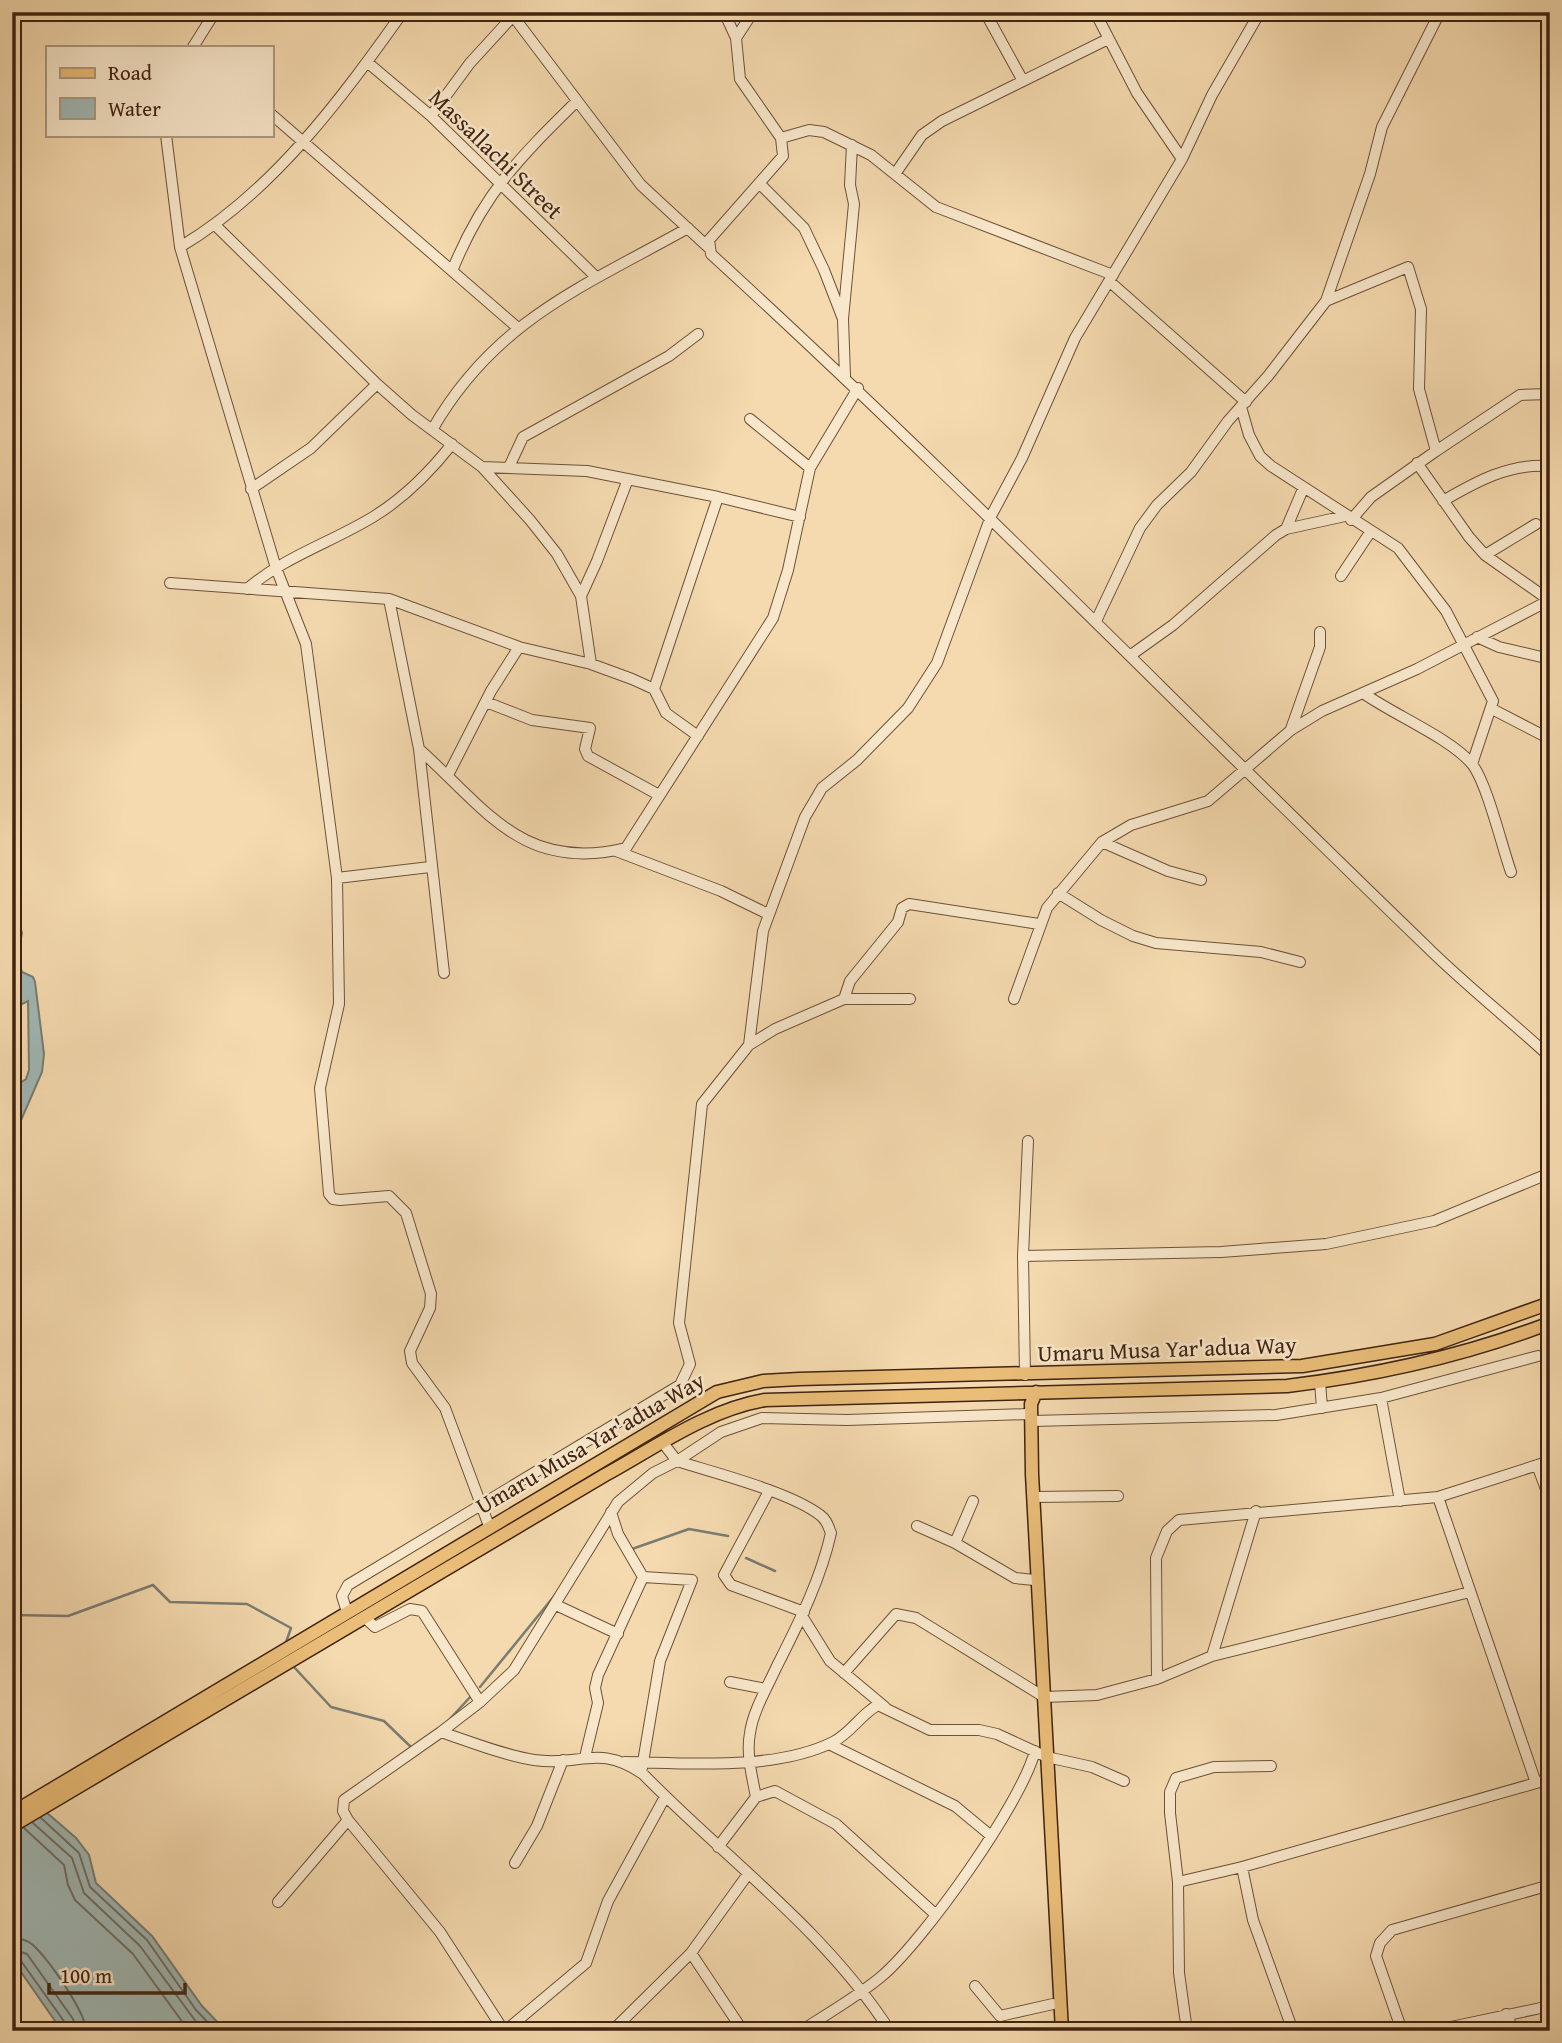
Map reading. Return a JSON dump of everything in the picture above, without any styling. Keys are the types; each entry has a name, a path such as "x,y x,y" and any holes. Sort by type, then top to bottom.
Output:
{"main road":[{"name":"Umaru Musa Yar'adua Way","path":"12,1826 83,1777 347,1612 692,1405 740,1385 800,1379 1025,1375 1289,1367 1329,1363 1435,1343 1550,1303"},
{"name":"Umaru Musa Yar'adua Way","path":"12,1812 83,1777 663,1443 739,1404 765,1400 1287,1386 1372,1375 1431,1362 1550,1323"},
{"path":"1036,1392 1031,1404 1028,1488 1041,1695"},
{"path":"1021,1393 1030,1418 1041,1754 1054,2031"},
{"path":"1041,1754 1062,2031"}],"street":[{"path":"195,46 215,12"},
{"path":"180,247 216,226 304,141 403,12"},
{"path":"708,247 709,240 783,156 781,138 740,79 736,38 724,12"},
{"path":"736,38 752,12"},
{"path":"985,12 1023,81"},
{"path":"1095,12 1137,93 1182,159"},
{"path":"749,1045 761,937 805,817 822,788 863,754 908,708 937,663 991,516 1022,458 1075,338 1182,159 1212,94 1260,12"},
{"path":"1096,621 1140,528 1157,505 1191,472 1326,301 1366,186 1382,127 1440,12"},
{"path":"431,116 511,14 641,185 991,516 1427,948 1550,1058"},
{"path":"895,174 922,135 930,129 1108,38"},
{"name":"Massallachi Street","path":"367,62 431,116 595,276"},
{"path":"452,271 468,231 499,182 577,101"},
{"path":"273,116 518,328"},
{"path":"781,138 809,130 824,132 852,145 895,174 936,207 1111,278 1244,405 1249,435 1260,456 1303,489 1398,548 1446,611 1491,692 1492,709 1472,764"},
{"path":"166,136 180,247 276,568 306,644 337,878 339,1004 320,1088 329,1194 333,1199 341,1200 389,1196 406,1213 431,1294 430,1308 410,1351 412,1363 445,1408 489,1526"},
{"path":"845,376 843,319 854,204 850,185 852,145"},
{"path":"759,183 804,228 843,319"},
{"path":"216,226 377,384 482,467 557,554 581,596 591,664"},
{"path":"432,430 466,377 518,328 595,276 688,228"},
{"path":"1326,301 1410,268 1421,309 1419,389 1436,451"},
{"path":"509,467 523,437 669,356 698,334"},
{"path":"251,489 311,448 377,384"},
{"path":"419,749 495,822 527,844 579,854 626,848 773,618 810,468 858,388"},
{"path":"1286,529 1348,518 1417,463 1520,395 1550,394"},
{"path":"750,419 810,468"},
{"path":"247,589 276,568 374,516 405,495 452,444"},
{"path":"1014,999 1039,924 1058,893 1102,842 1131,825 1208,802 1291,730 1417,669 1549,600 1485,555 1417,463"},
{"path":"1443,501 1474,483 1513,468 1550,466"},
{"path":"482,467 587,471 718,497 800,517"},
{"path":"581,596 628,480"},
{"path":"1131,655 1172,625 1286,529 1303,489"},
{"path":"654,689 718,497"},
{"path":"1485,555 1536,524"},
{"path":"1341,576 1371,531"},
{"path":"170,583 389,599 519,647 591,664 654,689 666,713 698,736"},
{"path":"389,599 419,749 430,867 444,973"},
{"path":"1291,730 1320,647 1320,632"},
{"path":"1477,636 1499,648 1550,659"},
{"path":"448,775 486,702 519,647"},
{"path":"1363,693 1390,713 1459,750 1472,764 1511,872"},
{"path":"486,702 532,720 590,728 585,749 588,756 659,796"},
{"path":"1492,709 1550,739"},
{"path":"1102,842 1168,871 1201,880"},
{"path":"615,851 710,886 768,914"},
{"path":"337,878 430,867"},
{"path":"1058,893 1101,920 1144,940 1261,952 1300,962"},
{"path":"844,999 850,981 898,922 902,908 909,904 1039,924"},
{"path":"347,1612 342,1597 348,1585 611,1423 680,1385 690,1364 679,1323 702,1108 749,1045 775,1028 844,999 910,999"},
{"path":"1025,1375 1023,1256 1028,1141"},
{"path":"1023,1256 1221,1252 1325,1244 1434,1221 1550,1173"},
{"path":"665,1797 608,1900 586,1963 504,2031 440,1932 343,1811 344,1800 441,1732 480,1702 514,1670 611,1512 629,1490 721,1432 762,1419 1276,1415 1381,1398 1538,1356"},
{"path":"1320,1382 1322,1408"},
{"path":"1381,1398 1400,1501"},
{"path":"663,1443 677,1461 769,1491 820,1515 831,1533 824,1565 766,1689 750,1731 750,1761 756,1797"},
{"path":"1157,1679 1156,1558 1167,1531 1179,1520 1256,1511 1438,1497 1550,1461"},
{"path":"1537,1465 1550,1500"},
{"path":"769,1491 724,1575 731,1585 803,1614 822,1652 885,1707"},
{"path":"1033,1497 1118,1496"},
{"path":"1438,1497 1536,1783"},
{"path":"955,1543 973,1501"},
{"path":"1212,1656 1256,1511"},
{"path":"611,1512 618,1534 643,1577"},
{"path":"917,1526 955,1543 1015,1578 1026,1582 1034,1580"},
{"path":"585,1756 598,1703 595,1688 598,1675 643,1577"},
{"path":"643,1577 692,1580 679,1606 660,1661 641,1762 643,1774"},
{"path":"844,1673 887,1622 901,1614 916,1618 1041,1695 1097,1695 1157,1679 1212,1656 1470,1592"},
{"path":"556,1605 618,1634"},
{"path":"364,1617 375,1627 410,1609 422,1612 480,1702"},
{"path":"730,1682 766,1689"},
{"path":"441,1732 530,1759 563,1760 585,1756 608,1757 625,1762 701,1765 750,1761 802,1752 829,1744 845,1736 878,1705 930,1730 979,1730 1041,1754 1092,1767 1124,1781"},
{"path":"829,1744 955,1806 990,1835"},
{"path":"801,2031 864,1990 912,1944 990,1835 1041,1754"},
{"path":"514,1863 537,1826 563,1760"},
{"path":"625,1762 643,1774 718,1847 806,1926 864,1990 890,2031"},
{"path":"1188,2031 1179,1973 1178,1882 1170,1792 1176,1778 1214,1767 1271,1766"},
{"path":"1178,1882 1242,1867 1550,1779"},
{"path":"718,1847 756,1797 775,1791 836,1824 934,1914"},
{"path":"278,1902 348,1820"},
{"path":"1242,1867 1253,1920 1293,2031"},
{"path":"612,2031 623,2027 691,1953 748,1874"},
{"path":"1402,2031 1376,1956 1380,1943 1392,1930 1550,1885"},
{"path":"691,1953 743,2031"},
{"path":"975,1986 1000,2016 1053,2004"},
{"path":"1432,2031 1550,2006"},
{"path":"1506,2014 1514,2031"}],"water":[{"path":"12,901 22,933 17,958 22,972 33,977 35,982 44,1054 42,1072 12,1141","holes":["28,1001 29,1070 26,1079 20,1083 17,1013 20,1005"]},
{"path":"12,1797 39,1806 76,1838 89,1855 96,1883 152,1936 202,2006 226,2031 62,2031 12,1959"}],"waterway":[{"path":"632,1549 689,1529 728,1536"},
{"path":"746,1558 775,1571"},
{"path":"12,1615 68,1616 153,1585 170,1602 247,1604 291,1628 285,1645"},
{"path":"480,1687 555,1595"},
{"path":"293,1666 331,1707 384,1721 411,1747"},
{"path":"448,1721 472,1695"}]}
